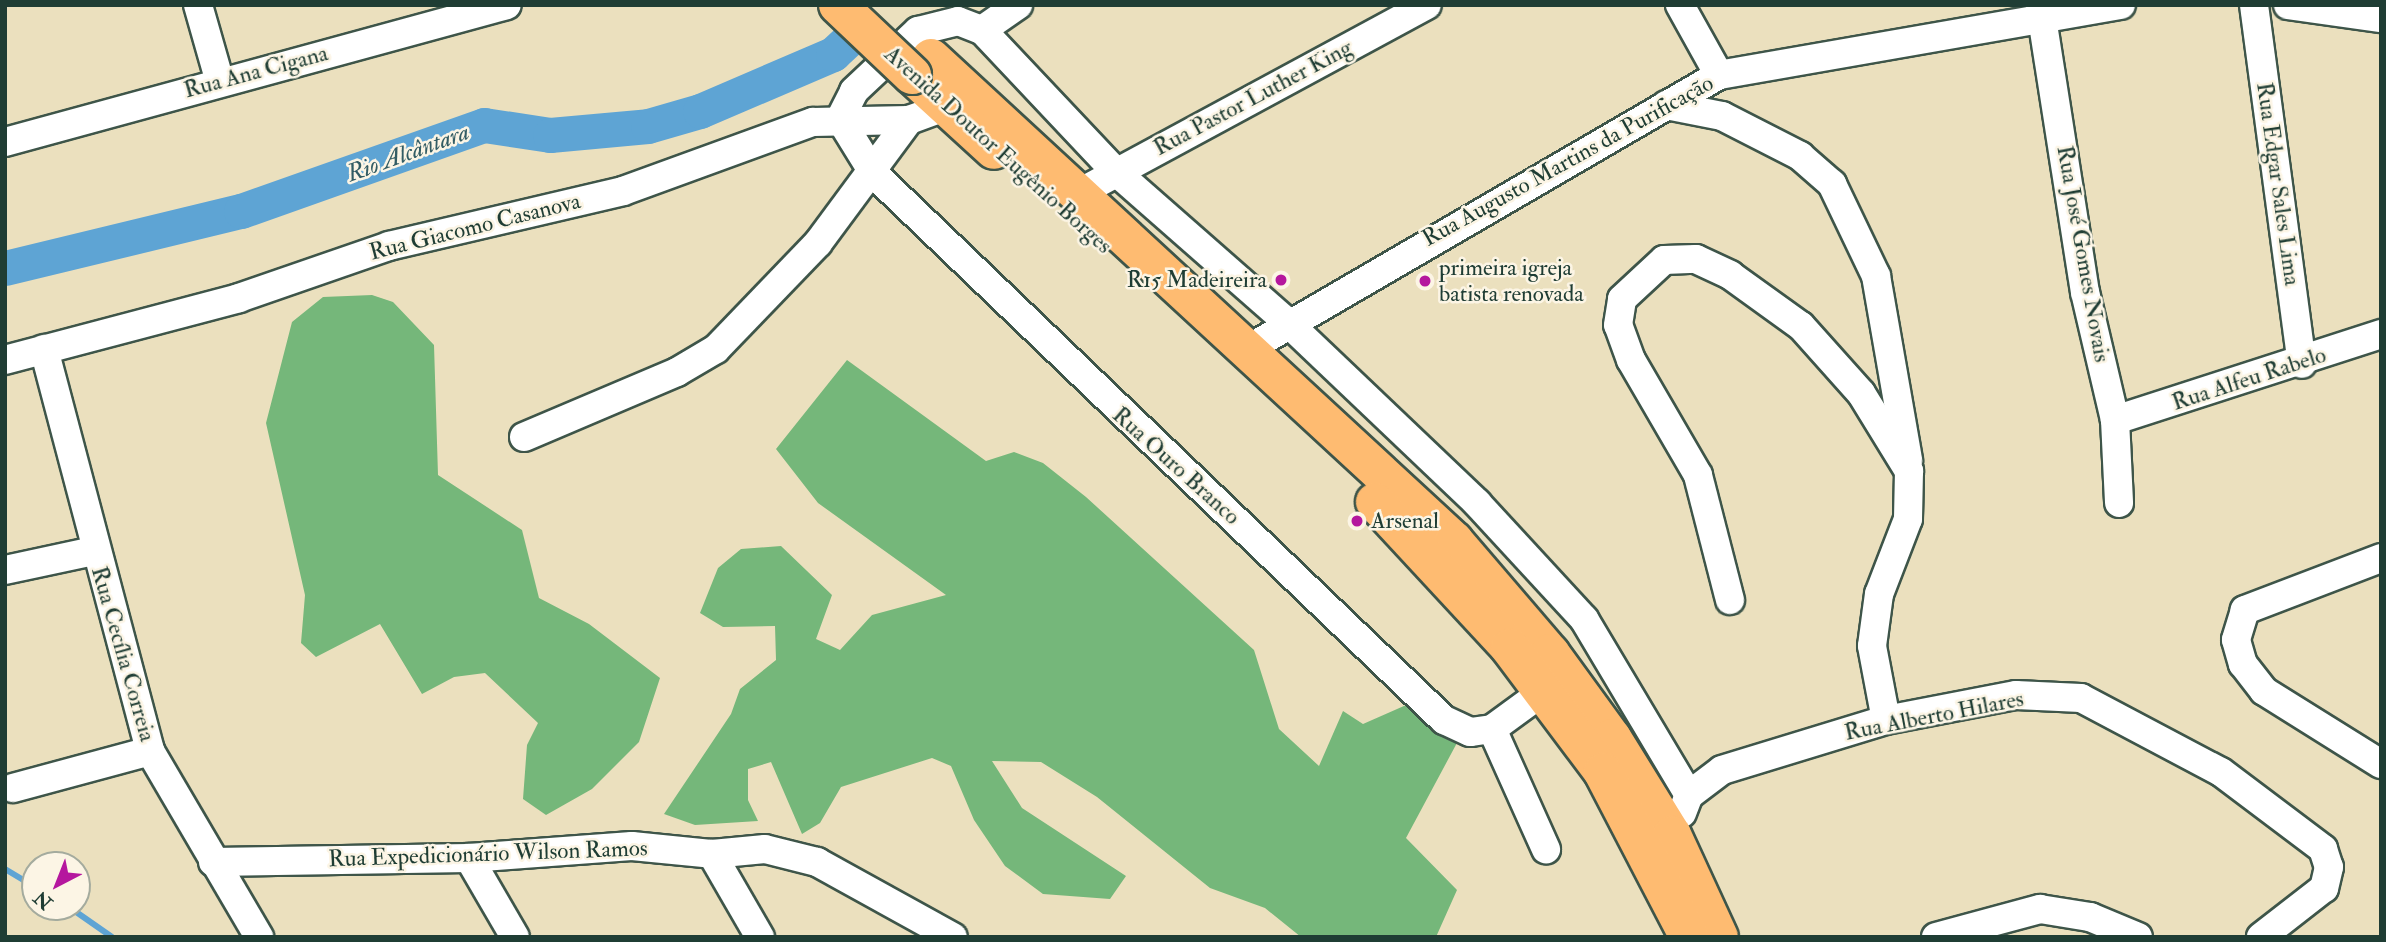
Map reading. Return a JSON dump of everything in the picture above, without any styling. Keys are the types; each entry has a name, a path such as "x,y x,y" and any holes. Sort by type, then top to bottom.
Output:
{"highway":[{"name":"Avenida Doutor Eugênio Borges","path":"838,5 1081,192 1454,541 1550,653 1672,835 1719,937"},
{"name":"Avenida Doutor Eugênio Borges","path":"876,5 921,67 927,113 1108,248 1368,494 1445,572 1544,691 1603,772 1689,937"}],"street":[{"path":"198,5 220,82"},
{"name":"Rua Ana Cigana","path":"5,142 220,82 414,17 507,5"},
{"path":"982,30 1018,5"},
{"name":"Rua Pastor Luther King","path":"1081,192 1115,171 1427,5"},
{"path":"1680,5 1719,75"},
{"name":"Rua Augusto Martins da Purificação","path":"1248,349 1286,321 1719,75 2041,10 2121,5"},
{"name":"Rua Edgar Sales Lima","path":"2254,5 2302,363"},
{"path":"2288,5 2381,18"},
{"name":"Rua José Gomes Novais","path":"2041,10 2085,292 2115,421 2119,503"},
{"path":"840,119 854,91 918,31 958,21 982,30 1115,171 1286,321 1477,503 1584,620 1689,795"},
{"path":"1666,105 1723,116 1800,156 1832,184 1876,276 1909,471 1908,519 1879,594 1872,646 1886,720"},
{"path":"524,437 677,372 716,349 818,243 927,113"},
{"name":"Rua Giacomo Casanova","path":"5,360 239,298 442,231 622,191 768,135 840,119 927,113"},
{"name":"Rua Ouro Branco","path":"840,119 874,174 1444,720 1471,732 1492,729"},
{"path":"1730,600 1698,475 1631,360 1618,325 1622,299 1640,276 1664,260 1696,259 1772,304 1834,358 1909,471"},
{"name":"Rua Alfeu Rabelo","path":"2115,421 2302,363 2381,334"},
{"name":"Rua Cecília Correia","path":"44,349 94,551 150,751 259,937"},
{"path":"1454,541 1477,503"},
{"path":"5,570 94,551"},
{"path":"2381,558 2281,595 2238,619 2243,664 2264,691 2381,764"},
{"path":"1544,691 1492,729 1546,849"},
{"name":"Rua Alberto Hilares","path":"1672,835 1689,795 1722,770 1886,720 2015,695 2081,698 2221,772 2304,831 2323,849 2329,867 2324,888 2309,906 2261,937"},
{"path":"13,788 150,751"},
{"name":"Rua Expedicionário Wilson Ramos","path":"213,862 469,858 632,846 712,854 765,849 817,863 953,937"},
{"path":"712,854 760,937"},
{"path":"469,858 514,937"},
{"path":"1944,936 2040,909 2090,917 2138,937"}],"green space":[{"path":"372,295 393,302 434,345 438,475 522,530 539,598 589,624 660,678 639,742 592,789 546,815 523,799 527,745 538,723 485,673 454,677 422,694 380,624 316,657 301,643 305,595 266,423 292,322 323,297"},
{"path":"847,360 986,461 1014,452 1043,463 1086,497 1254,650 1279,729 1319,766 1343,711 1363,724 1413,702 1458,741 1406,838 1457,890 1436,937 1301,937 1265,908 1210,888 1097,797 1041,762 992,761 1022,808 1126,876 1110,899 1043,894 1005,866 974,820 951,766 932,758 841,787 820,823 802,834 771,762 748,769 748,800 758,821 695,825 664,814 731,714 740,689 776,660 775,626 723,627 700,613 718,568 741,549 781,546 832,595 816,639 840,650 872,615 946,595 818,503 776,449"}],"waterway":[{"name":"Rio Alcântara","path":"5,268 241,211 484,125 550,135 648,126 700,111 833,54 846,42"},
{"path":"5,869 21,879"},
{"path":"89,921 112,937"}],"place":[{"name":"R15 Madeireira","path":"1281,280"},
{"name":"primeira igreja batista renovada","path":"1425,281"},
{"name":"Arsenal","path":"1357,521"}]}
